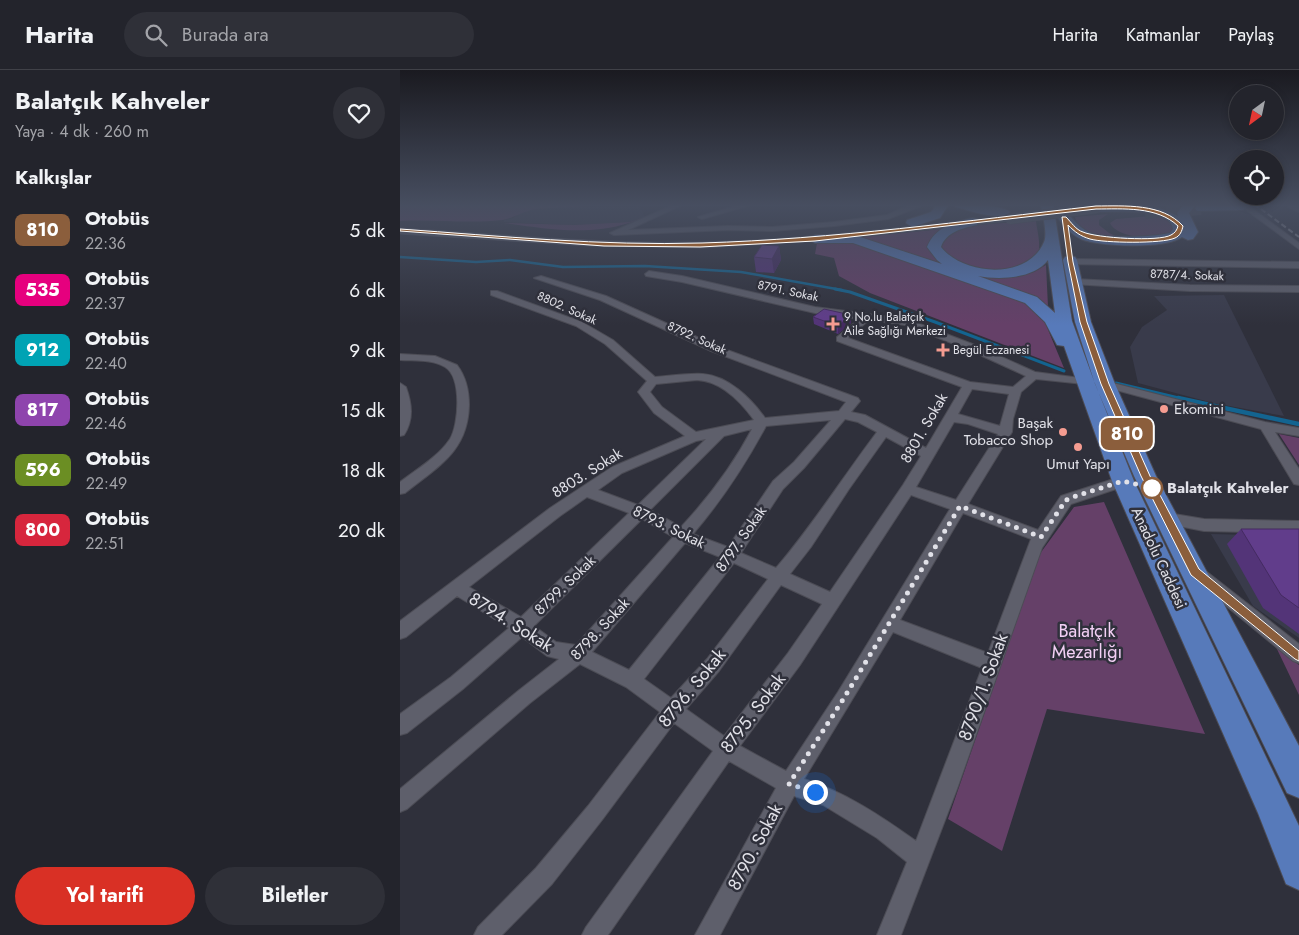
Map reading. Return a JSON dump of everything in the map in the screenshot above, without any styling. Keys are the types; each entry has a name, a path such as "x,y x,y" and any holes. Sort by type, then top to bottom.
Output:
{"highway":[{"path":"873,244 1031,300 1052,320 1084,381"},
{"path":"935,244 934,247 940,257 955,266 978,272 1005,274 1032,267 1041,260 1050,244"},
{"name":"Anadolu Caddesi","path":"1053,244 1064,321 1084,381 1123,481 1273,807 1299,871"},
{"name":"Anadolu Caddesi","path":"1068,244 1083,322 1105,384 1145,476 1299,781"},
{"path":"1070,256 1072,246 1083,244"},
{"path":"1113,244 1163,244"}],"street":[{"path":"692,244 712,244"},
{"path":"1070,256 1299,265"},
{"name":"8791. Sokak","path":"649,274 662,275 815,310 907,322 971,347 1033,376 1084,381"},
{"name":"8792. Sokak","path":"538,278 603,298 715,349 854,401"},
{"name":"8787/4. Sokak","path":"1075,282 1190,288 1299,289"},
{"name":"8802. Sokak","path":"494,293 579,324 609,342 653,381"},
{"path":"868,316 841,339 894,360 969,385 1016,391 1033,376"},
{"path":"400,357 430,359 452,367 458,375 464,409 461,430 454,442 437,461 400,489"},
{"path":"694,437 658,410 644,392 653,381 708,377 720,383 753,407 762,422"},
{"path":"1105,384 1265,426 1299,432"},
{"name":"8801. Sokak","path":"908,489 969,385"},
{"path":"400,388 407,409 404,425 400,432"},
{"name":"8790. Sokak","path":"707,935 789,784 1006,432 1007,418 1016,391"},
{"name":"8797. Sokak","path":"632,681 731,555 778,485 800,464 854,401"},
{"name":"8803. Sokak","path":"400,631 455,588 617,470 694,437 720,433 762,422 842,415 861,418 928,454"},
{"path":"948,418 969,420 1006,432"},
{"name":"8798. Sokak","path":"400,802 524,697 579,654 708,507 740,461 762,422"},
{"path":"1265,426 1299,480"},
{"name":"8796. Sokak","path":"486,935 544,876 595,813 672,711 713,664 806,543 844,486 885,430"},
{"name":"8799. Sokak","path":"400,726 457,682 522,627 720,433"},
{"name":"8790/1. Sokak","path":"889,935 946,789 1035,546 1066,500 1123,481"},
{"path":"908,489 960,506 1041,537"},
{"name":"8795. Sokak","path":"594,935 726,748 794,659 908,489"},
{"name":"8793. Sokak","path":"586,491 640,512 684,536 833,601"},
{"path":"1168,520 1204,525 1299,527"},
{"path":"1195,572 1299,655"},
{"name":"8794. Sokak","path":"455,588 522,627 553,650 579,654 632,681 726,748 789,784"},
{"path":"889,623 991,663"},
{"path":"789,784 828,797 884,831 920,858"}],"shaded area":[{"path":"1224,295 1284,416 1213,403 1138,383 1130,347 1142,327 1167,310 1154,296"},
{"path":"1211,534 1299,536 1299,638 1253,606"}],"green space":[{"path":"817,244 858,244 1022,300 1044,320 1064,368 870,293 839,276 834,258 815,254"},
{"path":"882,244 930,244 945,264 1018,275 1034,272 1046,265 1048,307 1035,300"},
{"path":"942,244 1039,244 1037,256 1032,262 1016,268 994,270 967,266 956,261 941,248"},
{"path":"1279,434 1299,438 1299,465"},
{"name":"Balatçık Mezarlığı","path":"1104,502 1205,734 1047,709 1002,851 948,819 1039,555 1074,507"},
{"path":"1276,647 1299,665 1299,695"}],"building":[{"path":"762,245 779,246 772,259 754,257"},
{"path":"824,309 851,315 838,326 813,317"},
{"path":"1241,529 1299,529 1299,608 1281,595"}],"waterway":[{"path":"400,257 476,262 510,260 563,267 645,266 741,272 842,290"},
{"path":"835,289 850,292 935,322 1064,371"},
{"path":"1116,383 1183,399"},
{"path":"1178,398 1299,424"}],"bus line":[{"name":"810","path":"639,244 717,244"},
{"name":"810","path":"1068,244 1083,322 1091,350 1145,476 1195,572 1299,655"}],"place":[{"name":"9 No.lu Balatçık Aile Sağlığı Merkezi","path":"833,324"},
{"name":"Begül Eczanesi","path":"943,350"},
{"name":"Ekomini","path":"1164,409"},
{"name":"Başak Tobacco Shop","path":"1063,432"},
{"name":"Umut Yapı","path":"1078,447"},
{"name":"Balatçık Kahveler","path":"1152,488"}],"route":[{"path":"815,792 789,784 844,698 960,506 997,518 1041,537 1066,500 1123,481 1152,488"}]}
